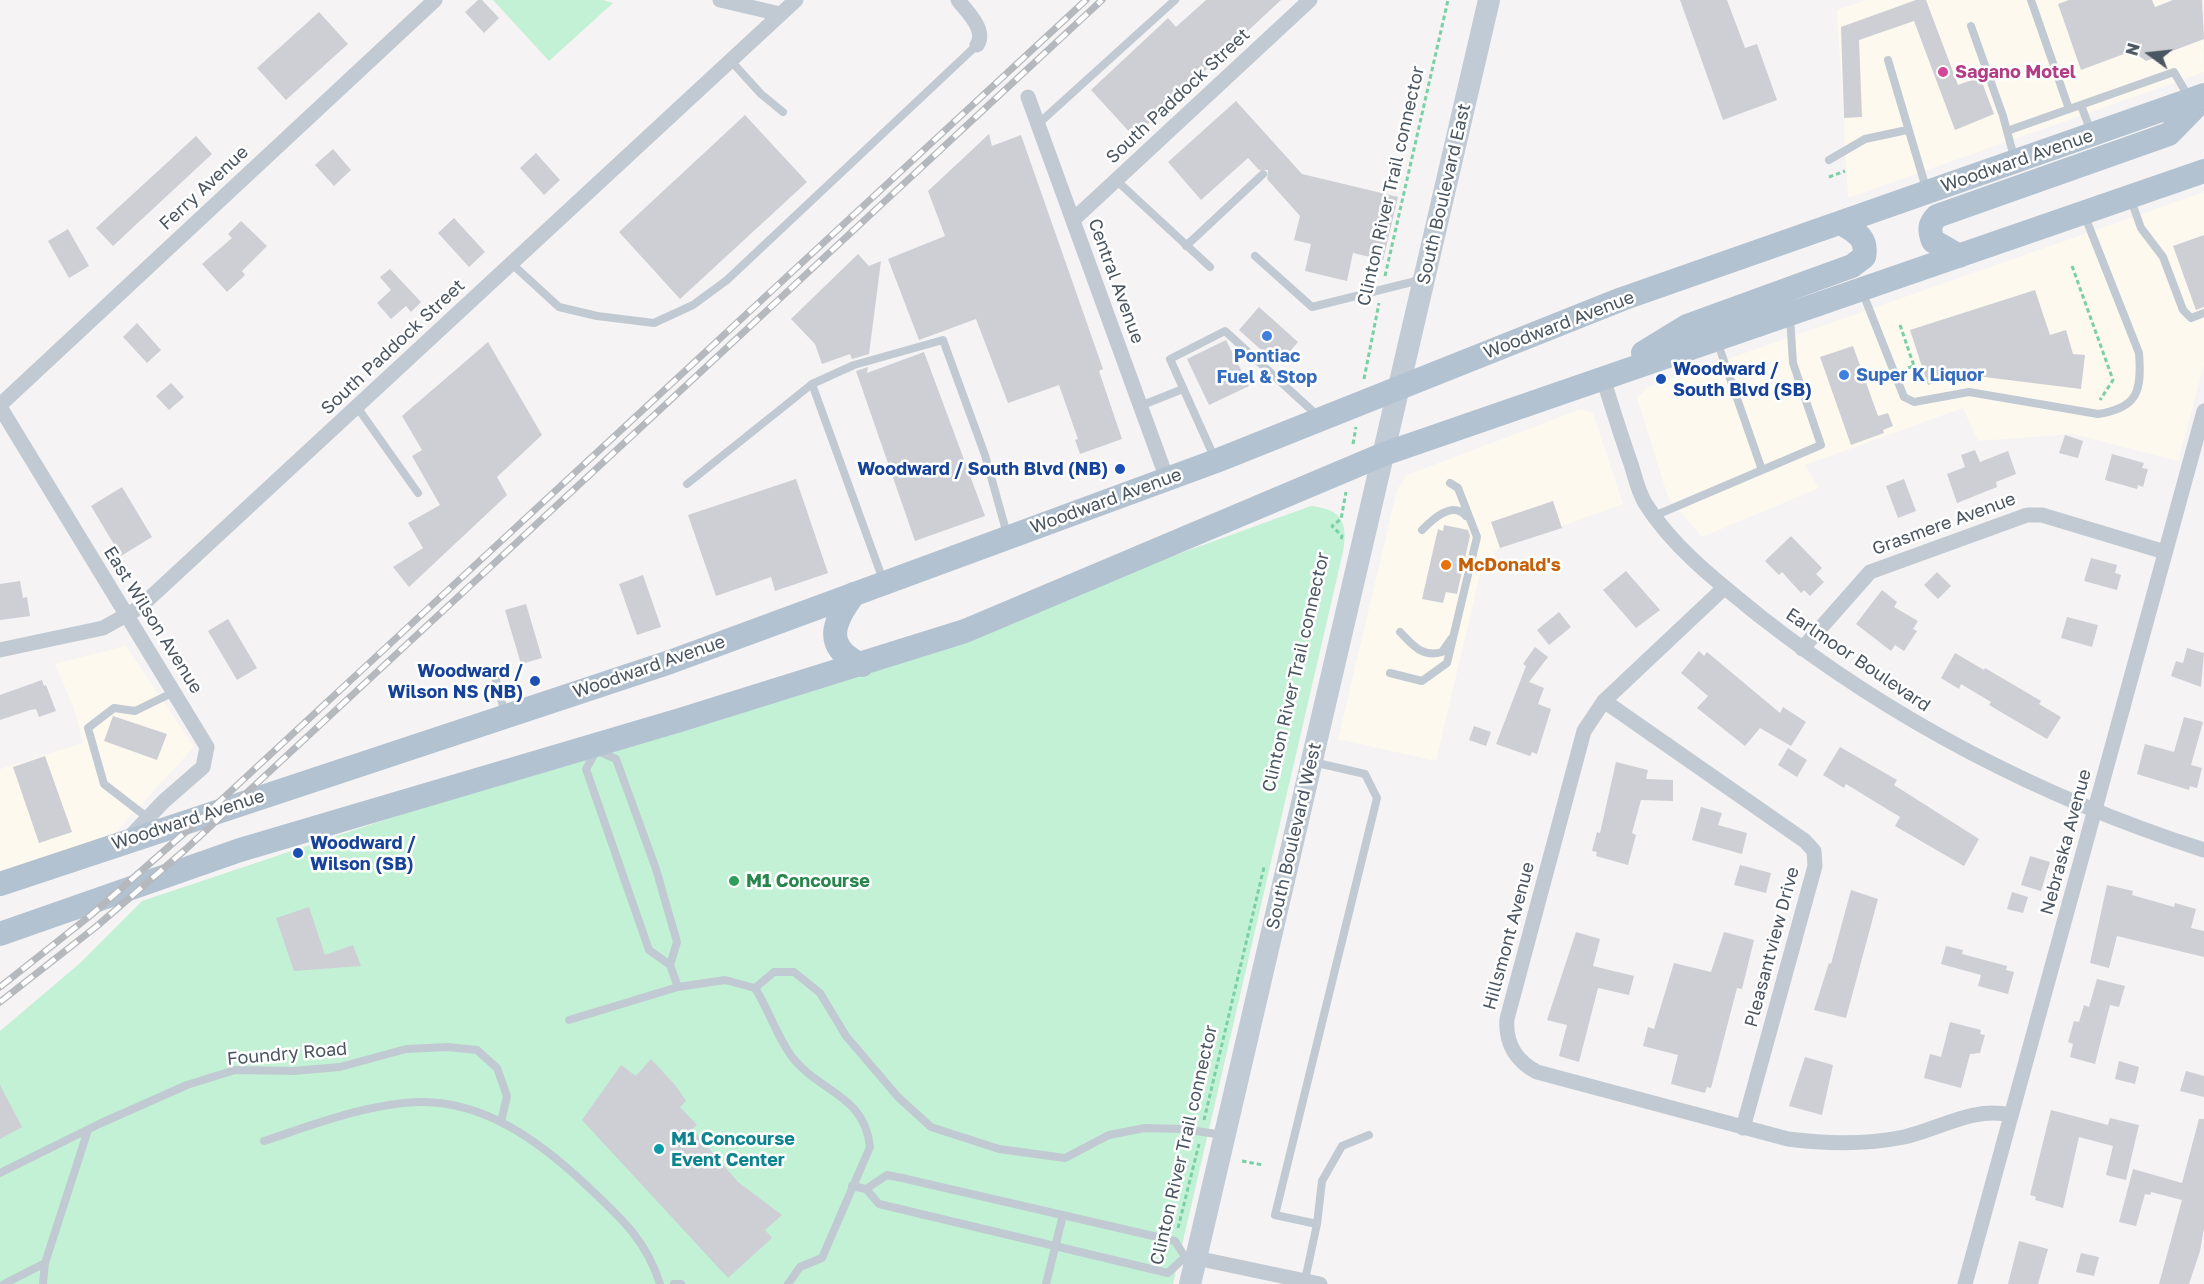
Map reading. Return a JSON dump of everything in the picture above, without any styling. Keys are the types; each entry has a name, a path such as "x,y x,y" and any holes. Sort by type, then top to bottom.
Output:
{"main road":[{"name":"Woodward Avenue","path":"0,884 670,662 1215,461 1622,299 2200,97"},
{"path":"1959,256 1933,241 1931,221 1937,216 2169,134 2200,97"},
{"path":"0,934 240,850 596,747 965,631 1384,454 2204,171"},
{"path":"1603,378 1687,326 1852,266 1864,257 1866,248 1861,236 1841,222"},
{"path":"854,594 838,615 835,640 845,657 862,665"}],"street":[{"name":"Ferry Avenue","path":"0,406 435,0"},
{"path":"720,0 780,14"},
{"name":"South Paddock Street","path":"0,650 93,631 128,616 796,0"},
{"path":"958,0 980,31 981,38 977,45"},
{"name":"South Paddock Street","path":"1072,220 1310,0"},
{"name":"South Boulevard East","path":"1399,388 1488,0"},
{"name":"Central Avenue","path":"1028,97 1167,479"},
{"name":"Earlmoor Boulevard","path":"1603,378 1640,492 1654,516 1724,588 1802,649 1875,699 1933,734 2030,784 2094,811 2204,850"},
{"name":"South Boulevard West","path":"1190,1284 1190,1258 1225,1135 1399,388"},
{"name":"East Wilson Avenue","path":"0,406 205,740 206,760 128,840"},
{"name":"Nebraska Avenue","path":"1965,1284 2204,411"},
{"name":"Grasmere Avenue","path":"1802,649 1870,572 2027,515 2042,515 2165,552"},
{"name":"Hillsmont Avenue","path":"1724,588 1604,701 1589,721 1580,743 1507,1019 1509,1042 1522,1062 1537,1072 1788,1139 1846,1144 1905,1137 1984,1113 2011,1115"},
{"name":"Pleasantview Drive","path":"1604,701 1804,841 1814,851 1815,866 1743,1128"},
{"path":"1190,1258 1320,1284"}],"lane":[{"path":"1038,124 1175,0"},
{"path":"2031,0 2069,109"},
{"path":"1971,26 2007,131 2015,162"},
{"path":"512,264 560,307 597,316 654,323 693,305 727,280 977,45"},
{"path":"1888,60 1927,192"},
{"path":"731,61 761,94 783,112"},
{"path":"2007,131 2174,72 2200,97"},
{"path":"2081,105 2092,135"},
{"path":"1829,160 1865,139 1907,130"},
{"path":"1186,246 1263,174"},
{"path":"1116,180 1210,267"},
{"path":"2130,197 2141,228 2163,257 2183,310 2191,318 2204,313"},
{"path":"1861,288 1904,397 1914,402 1969,393 2098,414 2118,411 2133,400 2141,378 2139,353 2083,213"},
{"path":"1256,256 1312,307 1424,279"},
{"path":"1654,516 1821,445 1793,363 1790,313"},
{"path":"1215,461 1170,359 1225,331 1321,419"},
{"path":"1716,338 1762,470"},
{"path":"687,484 812,384 854,365 944,340 985,455 1008,537"},
{"path":"812,384 883,582"},
{"path":"1140,406 1183,389"},
{"path":"357,407 418,493"},
{"path":"1390,674 1427,680 1447,663 1477,537 1458,488 1450,483"},
{"path":"1422,530 1447,511 1462,513 1472,521"},
{"path":"1400,632 1418,650 1432,655 1442,652 1455,633"},
{"path":"496,680 506,716"},
{"path":"148,818 104,784 88,728 114,708 135,711 175,692"},
{"path":"670,965 677,942 656,869 616,759 596,747 586,769 649,951 670,965 678,987"},
{"path":"1312,762 1365,774 1377,798 1275,1215 1317,1224"},
{"path":"755,988 774,972 794,972 820,993 846,1036 898,1097 931,1127 999,1149 1065,1158 1118,1133 1144,1128 1202,1131 1225,1135"},
{"path":"569,1020 678,987 725,980 755,988 774,1027 793,1058 854,1108 868,1129 870,1147 822,1258 800,1267 788,1284"},
{"name":"Foundry Road","path":"0,1173 187,1085 235,1071 293,1071 340,1067 406,1049 448,1047 477,1050 497,1068 507,1096 501,1122"},
{"path":"264,1141 332,1119 417,1102 459,1107 501,1122 546,1149 621,1218 645,1246 660,1284"},
{"path":"43,1284 45,1263 88,1130"},
{"path":"1305,1280 1317,1224 1322,1181 1342,1146 1369,1135"},
{"path":"852,1186 866,1189 879,1204 1168,1273 1190,1258 1175,1241 887,1175 866,1189"},
{"path":"1046,1284 1063,1215"},
{"path":"4,1284 45,1263"},
{"path":"674,1284 681,1284"}],"path":[{"name":"Clinton River Trail connector","path":"1339,548 1342,536 1332,526 1341,519 1370,340 1448,0"},
{"path":"1829,177 1845,171"},
{"path":"2072,266 2113,380 2098,403"},
{"path":"1900,325 1914,366 1904,369 1906,378"},
{"name":"Clinton River Trail connector","path":"1175,1241 1265,863"},
{"path":"1242,1161 1263,1165"}],"shaded area":[{"path":"1866,0 2202,0 2204,72 1848,198 1837,10"},
{"path":"2204,192 2204,365 2178,461 2073,434 1978,441 1963,408 1805,465 1819,488 1702,537 1668,497 1637,398 1648,387"},
{"path":"1581,409 1593,413 1623,504 1500,548 1493,552 1496,560 1482,566 1436,761 1338,739 1397,490 1407,475"},
{"path":"126,646 194,747 115,833 0,874 0,769 83,743 74,709 55,664"}],"green space":[{"path":"493,0 603,0 613,3 549,61"},
{"name":"M1 Concourse","path":"1311,506 1337,514 1344,526 1343,552 1173,1284 0,1284 0,1031 79,964 142,901 1159,561"}],"building":[{"path":"478,0 482,0 499,18 484,33 465,12"},
{"path":"1206,0 1281,0 1134,137 1091,90 1168,18 1176,27"},
{"path":"1680,0 1727,0 1745,48 1757,44 1777,100 1723,120"},
{"name":"Sagano Motel","path":"1916,0 1926,0 1958,85 1980,77 1994,114 1955,130 1914,21 1859,40 1862,117 1844,118 1841,27"},
{"path":"2069,0 2152,0 2155,7 2173,0 2202,0 2204,39 2146,61 2132,51 2081,70 2058,4"},
{"path":"319,12 348,44 286,100 257,68"},
{"path":"1236,101 1302,174 1398,197 1383,260 1353,253 1347,281 1305,271 1311,244 1294,240 1300,216 1267,179 1268,170 1259,170 1248,158 1201,200 1168,162"},
{"path":"745,115 807,182 680,299 619,232"},
{"path":"989,134 992,146 1021,135 1103,369 1099,371 1122,439 1080,454 1075,440 1078,439 1059,385 1008,403 976,319 919,340 888,259 945,236 928,191"},
{"path":"196,136 212,154 113,246 96,228"},
{"path":"333,149 351,170 334,186 315,165"},
{"path":"536,153 560,180 544,195 520,168"},
{"path":"454,218 485,252 469,267 438,233"},
{"path":"241,221 267,246 242,271 245,275 227,292 202,264 232,238 228,234"},
{"path":"68,229 89,266 69,278 48,241"},
{"path":"2204,235 2204,307 2196,310 2173,246"},
{"path":"858,254 869,266 881,261 869,354 852,359 850,354 822,364 815,344 791,319"},
{"path":"390,269 421,302 411,312 406,306 391,319 377,303 391,290 380,277"},
{"path":"2035,290 2050,335 2066,330 2073,354 2085,355 2081,389 1960,374 1928,385 1910,330"},
{"path":"1259,307 1298,342 1278,365 1239,330"},
{"path":"137,323 161,350 147,363 123,337"},
{"path":"1226,340 1249,386 1209,405 1187,359"},
{"path":"488,342 542,435 497,477 507,495 409,587 393,567 423,548 408,523 440,505 412,456 422,450 402,416"},
{"path":"1853,346 1878,416 1888,413 1893,426 1883,430 1884,433 1851,445 1820,357"},
{"path":"924,352 985,516 915,541 856,371 868,367 867,373"},
{"path":"171,383 184,397 169,410 156,396"},
{"path":"2065,435 2083,441 2078,458 2059,453"},
{"path":"1975,450 1980,462 2008,451 2016,474 1996,482 1997,487 1957,503 1947,474 1965,467 1961,455"},
{"path":"2112,454 2144,463 2142,468 2148,469 2143,487 2138,485 2137,489 2105,480"},
{"path":"796,479 828,573 775,591 771,577 716,596 688,515"},
{"path":"1904,479 1916,511 1898,518 1886,486"},
{"path":"122,487 152,537 121,556 91,506"},
{"path":"1553,501 1562,528 1500,548 1491,522"},
{"name":"McDonald's","path":"1444,525 1468,530 1470,536 1457,594 1446,592 1443,603 1422,599 1438,529 1443,531"},
{"path":"1791,536 1822,568 1816,574 1824,582 1810,596 1804,590 1801,593 1782,572 1779,575 1765,561"},
{"path":"2091,558 2117,565 2115,573 2121,575 2117,590 2084,581"},
{"path":"1626,571 1660,610 1636,628 1603,590"},
{"path":"1937,572 1951,586 1938,599 1924,585"},
{"path":"643,575 661,627 637,635 619,584"},
{"path":"20,581 23,598 27,597 30,616 0,620 0,584"},
{"path":"1882,590 1897,602 1894,607 1918,621 1913,629 1917,631 1904,651 1895,645 1891,651 1856,624"},
{"path":"526,604 542,658 521,664 505,610"},
{"path":"1559,612 1571,627 1549,645 1537,630"},
{"path":"2067,617 2098,625 2092,647 2061,638"},
{"path":"228,619 257,668 237,680 208,631"},
{"path":"1535,647 1548,657 1529,682 1544,688 1538,704 1551,709 1537,754 1532,752 1530,756 1496,744 1526,666 1523,664"},
{"path":"2187,648 2204,653 2201,687 2171,676 2176,661 2183,663"},
{"path":"1699,651 1704,656 1707,652 1780,713 1783,707 1806,722 1791,746 1760,728 1745,746 1697,708 1708,696 1681,673"},
{"path":"1955,653 2041,701 2039,704 2061,717 2047,739 1989,705 1991,702 1961,684 1959,689 1941,678"},
{"path":"42,680 56,711 39,717 36,709 0,720 0,695"},
{"path":"113,716 167,734 157,760 104,741"},
{"path":"2184,717 2203,722 2191,765 2202,768 2197,788 2190,786 2189,790 2137,774 2145,744 2174,752"},
{"path":"1474,726 1491,732 1486,746 1469,740"},
{"path":"1840,747 1897,780 1894,785 1979,839 1964,866 1895,826 1900,817 1846,784 1844,788 1823,775"},
{"path":"1788,748 1807,760 1797,777 1778,765"},
{"path":"45,756 72,832 39,843 13,767"},
{"path":"1616,762 1648,770 1646,779 1673,780 1673,801 1641,800 1632,833 1636,835 1628,865 1596,856 1597,852 1592,851 1597,832 1600,833"},
{"path":"1701,807 1722,813 1718,825 1747,833 1742,854 1692,840"},
{"path":"2030,856 2050,862 2041,891 2021,885"},
{"path":"1740,865 1771,873 1766,893 1734,885"},
{"path":"2107,885 2133,891 2132,895 2174,907 2175,903 2196,909 2191,928 2204,931 2204,957 2117,936 2109,968 2090,963"},
{"path":"1851,890 1878,899 1846,1018 1814,1010 1829,963 1831,964"},
{"path":"2012,892 2028,897 2023,913 2007,909"},
{"path":"309,907 325,955 353,945 361,966 294,971 276,918"},
{"path":"1576,932 1600,939 1593,966 1634,976 1629,995 1598,988 1579,1062 1559,1056 1567,1025 1547,1020"},
{"path":"1724,932 1754,940 1742,989 1737,988 1711,1088 1707,1087 1705,1093 1671,1084 1678,1055 1643,1046 1648,1027 1654,1029 1674,963 1711,972"},
{"path":"1946,946 1963,950 1962,954 2007,966 2006,970 2014,972 2008,994 1978,986 1981,975 1941,964"},
{"path":"2097,979 2125,986 2119,1007 2110,1005 2095,1064 2070,1057 2073,1044 2068,1042 2074,1021 2079,1022 2084,1005 2089,1007"},
{"path":"1950,1022 1981,1030 1980,1034 1985,1035 1980,1053 1970,1054 1961,1088 1924,1078 1930,1054 1941,1057"},
{"path":"1805,1057 1833,1065 1822,1115 1789,1106"},
{"name":"M1 Concourse Event Center","path":"651,1059 676,1086 686,1101 680,1107 697,1125 692,1129 738,1182 782,1215 765,1230 772,1238 728,1278 582,1120 621,1065 636,1076"},
{"path":"2119,1061 2139,1067 2135,1084 2115,1079"},
{"path":"2186,1071 2204,1076 2204,1097 2180,1091"},
{"path":"0,1085 22,1127 0,1139"},
{"path":"2051,1110 2108,1125 2110,1118 2139,1125 2126,1180 2106,1175 2113,1146 2079,1137 2063,1208 2035,1200 2036,1197 2030,1195"},
{"path":"2199,1119 2204,1119 2204,1228 2200,1251 2189,1284 2159,1284 2182,1200 2151,1192 2150,1195 2145,1194 2136,1226 2119,1222 2133,1169 2182,1183"},
{"path":"2019,1241 2048,1249 2038,1284 2008,1284"},
{"path":"2081,1253 2099,1257 2094,1276 2076,1272"}],"railway":[{"path":"0,987 91,915 206,814 1086,0"},
{"path":"0,1002 97,926 186,849 1102,0"}],"place":[{"name":"Sagano Motel","path":"1943,72"},
{"name":"Pontiac Fuel & Stop","path":"1267,336"},
{"name":"Super K Liquor","path":"1844,375"},
{"name":"Woodward / South Blvd (SB)","path":"1661,379"},
{"name":"Woodward / South Blvd (NB)","path":"1120,469"},
{"name":"McDonald's","path":"1446,565"},
{"name":"Woodward / Wilson NS (NB)","path":"535,681"},
{"name":"Woodward / Wilson (SB)","path":"298,853"},
{"name":"M1 Concourse","path":"734,881"},
{"name":"M1 Concourse Event Center","path":"659,1149"}]}
